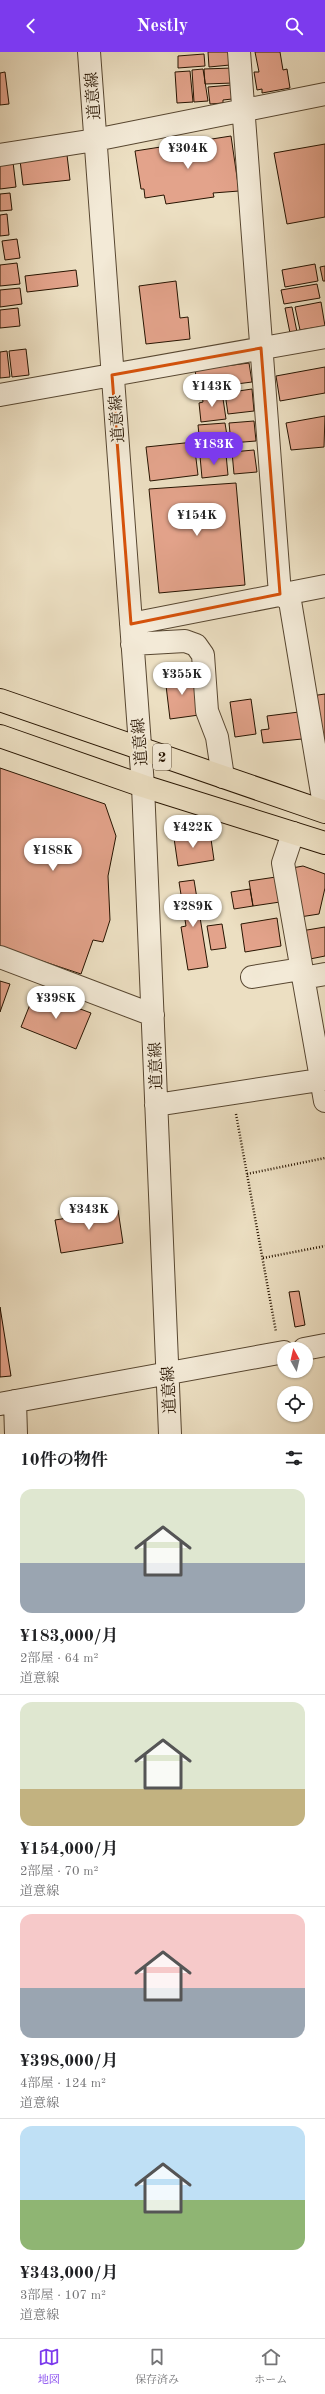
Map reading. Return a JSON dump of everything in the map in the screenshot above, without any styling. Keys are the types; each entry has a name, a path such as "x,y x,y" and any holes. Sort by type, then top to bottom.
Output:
{"highway":[{"name":"2","path":"0,700 325,811"},
{"name":"2","path":"0,736 143,786 325,843"}],"street":[{"name":"道意線","path":"89,52 143,786 170,1434"},
{"path":"239,52 280,594"},
{"path":"0,155 95,140 243,109 325,94"},
{"path":"0,395 325,337"},
{"path":"131,634 280,594 325,586"},
{"path":"280,594 290,601 325,811"},
{"path":"131,634 185,641 196,645 203,655 207,711 217,737 223,777"},
{"path":"293,833 283,863 302,973 319,1028 325,1101"},
{"path":"0,957 153,1015"},
{"path":"252,977 302,973 325,974"},
{"path":"156,1105 323,1079"},
{"path":"313,1347 325,1345"},
{"path":"16,1434 7,1402 168,1373 277,1347"}],"path":[{"path":"233,1093 247,1174 280,1342"},
{"path":"247,1174 325,1158"},
{"path":"263,1258 325,1246"}],"highlighted area":[{"path":"261,348 280,594 131,624 112,375"}],"building":[{"path":"208,52 229,52 230,65 209,67"},
{"path":"255,52 280,52 283,70 287,69 290,88 262,93 262,89 257,90 254,72 259,72"},
{"path":"204,54 205,66 178,68 178,56"},
{"path":"232,68 233,83 205,84 204,69"},
{"path":"203,69 208,101 194,102 192,70"},
{"path":"190,71 193,102 177,103 175,72"},
{"path":"5,72 9,104 0,105 0,73"},
{"path":"231,85 232,99 223,100 223,103 210,104 208,87"},
{"path":"231,136 239,191 213,193 214,197 166,204 164,195 145,198 144,189 141,189 135,151"},
{"path":"325,144 325,217 287,224 274,153"},
{"path":"67,155 70,180 23,185 20,160"},
{"path":"13,162 16,187 0,189 0,164"},
{"path":"10,193 12,210 0,211 0,194"},
{"path":"7,214 9,235 0,236 0,215"},
{"path":"17,239 20,258 5,260 2,241"},
{"path":"17,263 20,284 0,286 0,265"},
{"path":"315,264 318,281 285,287 282,270"},
{"path":"325,266 325,281 323,281 320,267"},
{"path":"76,270 78,286 27,292 25,276"},
{"path":"176,281 180,318 188,317 190,339 146,344 139,286"},
{"path":"317,284 320,298 284,304 281,290"},
{"path":"20,288 22,304 0,307 0,290"},
{"path":"321,302 325,326 300,330 295,307"},
{"path":"292,307 297,332 290,333 285,308"},
{"path":"18,308 20,326 0,328 0,310"},
{"path":"26,349 29,375 12,377 9,351"},
{"path":"7,351 10,377 0,378 0,352"},
{"path":"249,363 252,382 198,389 195,370"},
{"path":"325,367 325,393 280,401 276,376"},
{"path":"252,389 254,411 228,414 225,393"},
{"path":"222,392 226,419 201,422 199,403 203,402 202,395"},
{"path":"325,416 324,447 291,450 286,423"},
{"path":"254,421 256,441 231,443 229,423"},
{"path":"225,423 228,442 200,445 198,425"},
{"path":"194,442 198,475 150,481 146,447"},
{"path":"254,450 257,472 234,474 232,452"},
{"path":"226,454 228,475 202,478 200,456"},
{"path":"236,483 245,585 159,593 149,489"},
{"path":"194,674 199,715 170,719 165,677"},
{"path":"325,694 325,743 318,744 311,696"},
{"path":"251,699 256,734 235,737 230,702"},
{"path":"299,712 302,739 263,743 261,730 269,729 267,716"},
{"path":"0,768 105,804 116,836 108,876 110,920 103,942 93,940 81,974 0,947"},
{"path":"185,832 211,839 214,860 178,866 174,838"},
{"path":"303,866 325,874 325,888 319,914 300,917 292,868"},
{"path":"276,877 280,902 253,906 249,881"},
{"path":"194,880 208,967 188,970 181,927 186,926 179,882"},
{"path":"250,889 253,906 234,909 231,892"},
{"path":"277,918 281,946 245,952 241,924"},
{"path":"222,924 226,948 211,950 207,926"},
{"path":"325,927 325,956 305,960 301,931"},
{"path":"0,981 10,984 0,1012"},
{"path":"35,992 91,1013 76,1049 21,1027"},
{"path":"118,1210 123,1243 61,1253 55,1220"},
{"path":"299,1291 305,1325 295,1327 289,1292"},
{"path":"0,1307 11,1376 0,1377"}]}
